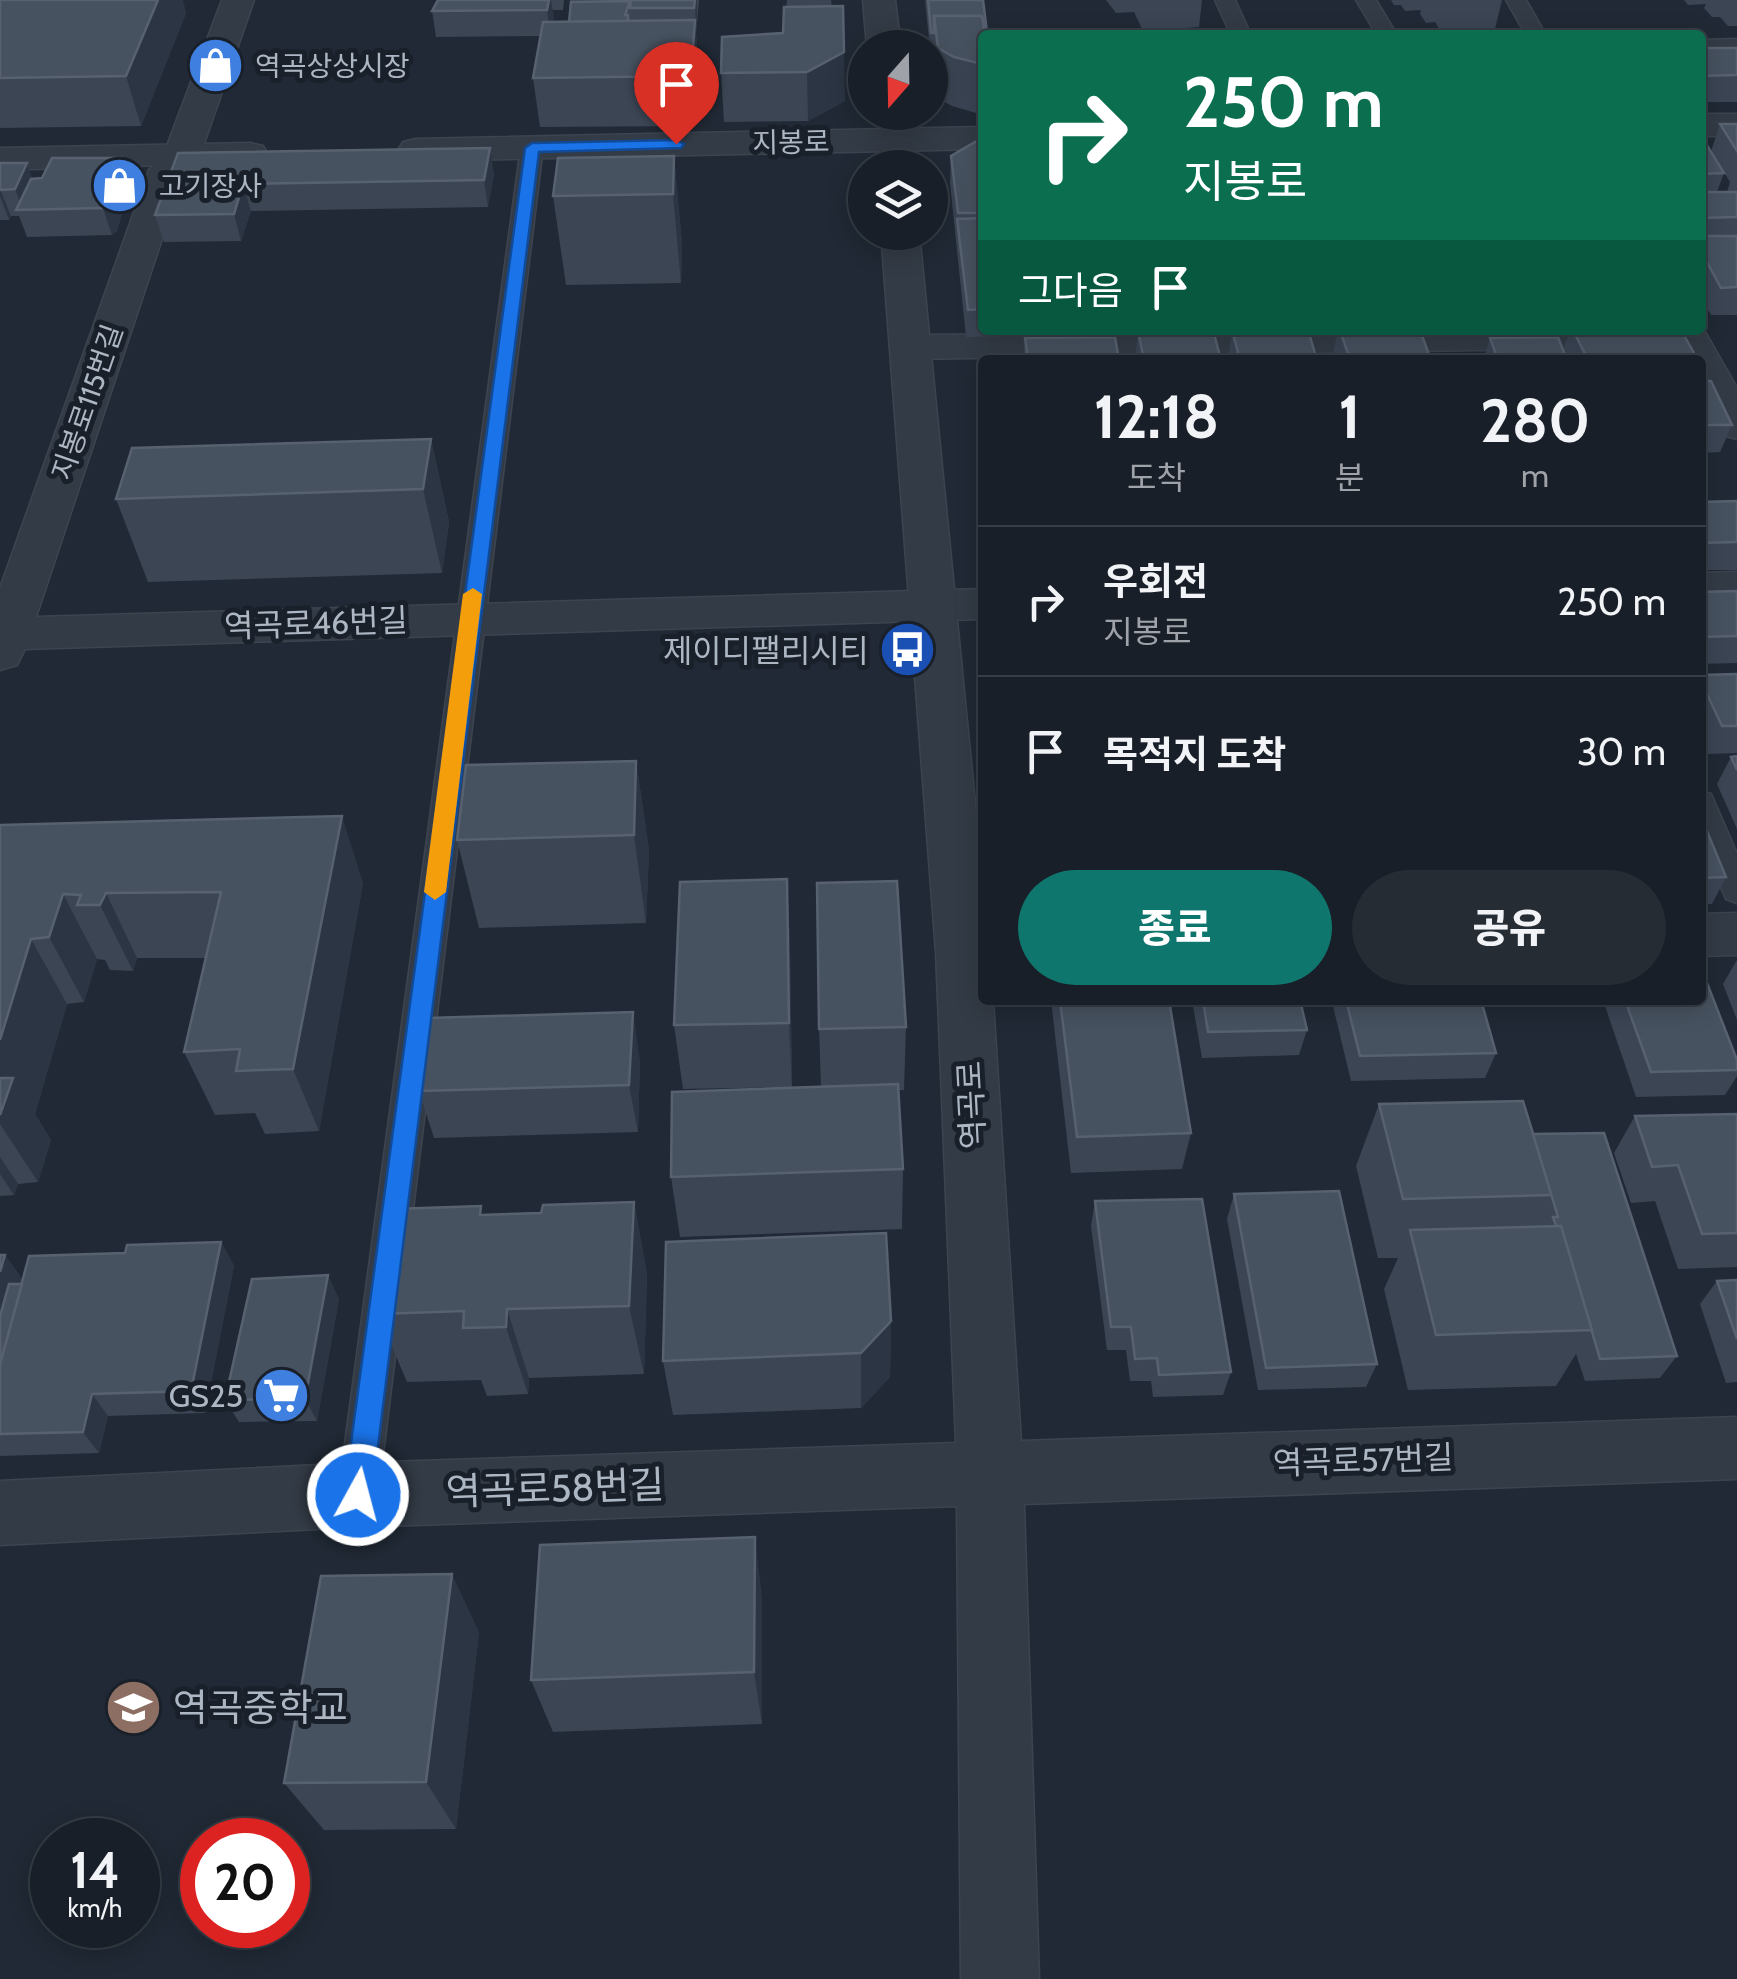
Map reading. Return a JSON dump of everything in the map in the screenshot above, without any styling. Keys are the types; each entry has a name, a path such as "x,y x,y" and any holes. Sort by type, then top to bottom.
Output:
{"street":[{"name":"지봉로115번길","path":"2,640 167,170 182,155 238,0"},
{"path":"879,0 882,30"},
{"path":"1706,126 1737,125"},
{"name":"지봉로","path":"381,151 978,138"},
{"path":"0,158 287,153"},
{"name":"역곡로","path":"902,250 910,348 957,605 990,1472 1000,1979"},
{"path":"910,348 1583,335"},
{"path":"1706,368 1737,426"},
{"path":"1706,588 1737,587"},
{"name":"역곡로46번길","path":"2,640 470,617 957,605"},
{"path":"1706,935 1737,934"},
{"name":"역곡로57번길","path":"990,1472 1737,1448"},
{"name":"역곡로58번길","path":"0,1513 358,1495 990,1472"}],"lane":[{"path":"1225,0 1239,30"},
{"path":"1366,0 1384,30"},
{"path":"1516,0 1533,30"},
{"path":"1706,46 1737,45"},
{"path":"358,1495 532,148"},
{"path":"1706,816 1737,891"}],"building":[{"path":"0,0 158,0 126,76 0,78"},
{"path":"438,0 549,0 547,10 432,11"},
{"path":"631,0 695,0 694,8 630,8"},
{"path":"928,0 983,0 987,30 982,16 934,16 934,30 931,30"},
{"path":"630,1 625,15 628,21 569,22 571,2"},
{"path":"843,6 844,52 807,72 721,73 722,37 783,33 784,7"},
{"path":"934,16 982,16 984,30 978,30 978,63 948,54 948,30 936,30"},
{"path":"695,20 691,76 533,78 543,22"},
{"path":"1706,48 1737,48 1737,75 1706,76"},
{"path":"1720,124 1737,124 1737,151"},
{"path":"978,140 978,213 958,213 951,156"},
{"path":"1706,144 1724,173 1706,174"},
{"path":"490,148 484,180 243,184 234,214 155,215 178,153"},
{"path":"674,156 673,194 553,196 558,158"},
{"path":"52,158 122,158 108,204 103,208 16,210 31,179 42,178"},
{"path":"0,163 27,163 15,189 0,190"},
{"path":"1706,192 1737,192 1737,217 1706,218"},
{"path":"978,218 978,309 968,310 957,219"},
{"path":"1706,236 1737,236 1737,287 1721,288 1706,260"},
{"path":"1139,335 1214,335 1220,355 1143,355"},
{"path":"1233,335 1310,335 1316,355 1239,355"},
{"path":"1342,335 1422,335 1429,355 1348,355"},
{"path":"1576,335 1684,335 1695,355 1586,355"},
{"path":"1115,337 1118,355 1027,355 1025,338"},
{"path":"1558,337 1565,355 1496,355 1490,338"},
{"path":"1706,381 1711,381 1732,425 1706,425"},
{"path":"431,439 423,489 116,499 132,448"},
{"path":"1737,501 1737,542 1706,543 1706,502"},
{"path":"1737,591 1737,636 1706,637 1706,592"},
{"path":"1737,674 1737,726 1722,726 1706,692 1706,675"},
{"path":"636,761 634,835 457,840 466,765"},
{"path":"342,816 293,1069 236,1071 240,1049 184,1052 221,892 106,893 100,905 77,905 81,895 63,894 49,937 31,939 0,1040 0,825"},
{"path":"1706,829 1726,877 1706,878"},
{"path":"787,879 789,1023 674,1025 680,882"},
{"path":"897,881 906,1027 819,1029 817,883"},
{"path":"1706,980 1737,1060 1737,1070 1651,1072 1627,1005 1706,1005"},
{"path":"1061,1005 1170,1005 1191,1133 1077,1137"},
{"path":"1204,1005 1301,1005 1307,1030 1208,1032"},
{"path":"1347,1005 1482,1005 1496,1053 1360,1056"},
{"path":"633,1012 629,1085 419,1091 428,1018"},
{"path":"0,1078 13,1078 0,1115"},
{"path":"898,1084 903,1169 671,1177 672,1092"},
{"path":"1523,1101 1552,1195 1403,1199 1379,1104"},
{"path":"1737,1114 1737,1233 1702,1234 1678,1165 1652,1167 1635,1116"},
{"path":"1604,1133 1677,1356 1600,1359 1561,1226 1556,1226 1553,1217 1558,1217 1533,1134"},
{"path":"1339,1191 1377,1364 1266,1368 1234,1194"},
{"path":"1202,1199 1231,1372 1159,1375 1157,1358 1135,1359 1131,1327 1111,1327 1095,1201"},
{"path":"634,1202 629,1306 507,1309 506,1327 463,1328 464,1311 378,1314 393,1209 481,1206 480,1215 541,1213 543,1205"},
{"path":"1561,1226 1592,1330 1436,1335 1410,1230"},
{"path":"886,1233 891,1321 861,1353 663,1361 666,1242"},
{"path":"221,1242 191,1391 92,1394 83,1432 0,1434 0,1364 29,1256 125,1253 127,1245"},
{"path":"328,1275 305,1399 225,1400 252,1279"},
{"path":"1737,1280 1737,1339 1717,1281"},
{"path":"9,1284 22,1284 0,1364 0,1316"},
{"path":"755,1537 754,1672 531,1680 540,1545"},
{"path":"452,1574 426,1782 284,1783 321,1576"}],"slow traffic":[{"path":"435,892 473,594"}],"place":[{"name":"역곡상상시장","path":"216,66"},
{"name":"고기장사","path":"120,186"},
{"name":"제이디팰리시티","path":"908,650"},
{"name":"GS25","path":"282,1395"},
{"name":"역곡중학교","path":"134,1707"}],"route":[{"path":"358,1495 532,148 676,144"}]}
